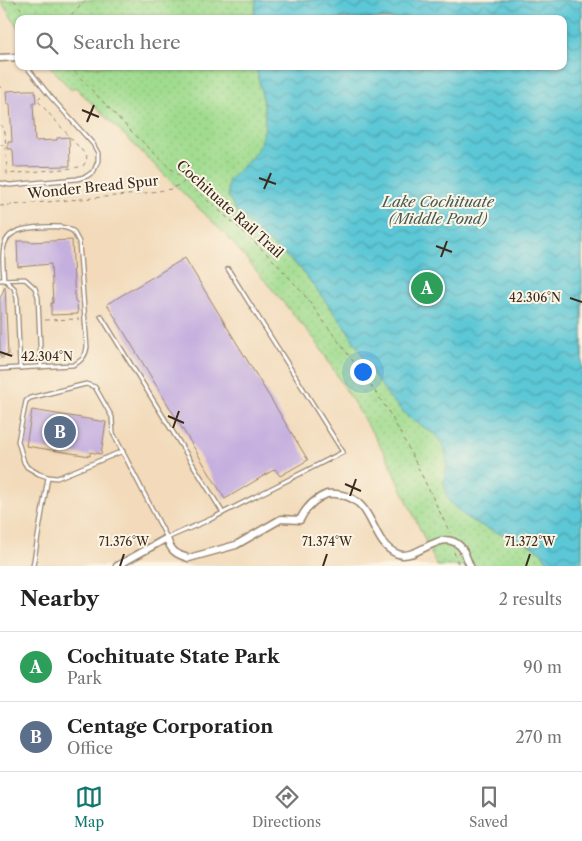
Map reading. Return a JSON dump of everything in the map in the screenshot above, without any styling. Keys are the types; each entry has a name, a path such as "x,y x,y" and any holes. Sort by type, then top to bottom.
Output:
{"street":[{"path":"0,58 15,57"},
{"path":"117,566 167,538 170,548 181,556 188,558 236,545 280,519 300,520 310,504 319,497 331,493 349,496 358,501 384,543 399,554 405,555 440,541 451,541 459,545 470,566"}],"lane":[{"path":"0,183 10,185 81,178 92,173 98,161 98,153 93,144 44,90 29,70"},
{"path":"0,369 68,366 81,360 86,352 79,242 76,234 69,228 60,226 18,230 5,242 2,251 2,280"},
{"path":"122,451 61,476 48,477 39,474 25,465 18,444 25,404 30,398 86,384 92,385 111,415 113,433 167,538 223,514 343,452 228,269"},
{"path":"2,280 25,279 35,288 38,297 41,367"},
{"path":"2,280 14,288 17,298 20,368"},
{"path":"101,316 223,514"},
{"path":"33,566 48,477"}],"path":[{"path":"14,0 26,15"},
{"path":"70,15 85,0"},
{"name":"Cochituate Rail Trail","path":"72,70 129,129 265,252 312,304 389,412 450,535"},
{"path":"0,125 5,132 7,174 83,166 87,160 86,155 37,100 42,96"},
{"path":"0,145 6,145"},
{"name":"Wonder Bread Spur","path":"0,206 139,194 171,189 185,181"},
{"path":"43,320 85,319"},
{"path":"0,358 40,355"},
{"path":"454,554 459,566"}],"green space":[{"name":"Lake Cochituate (Middle Pond)","path":"0,0 582,0 582,566 437,566 387,457 316,341 226,235 75,87 71,90 54,70 567,70 567,15 15,15 15,23"}],"water":[{"name":"Lake Cochituate (Middle Pond)","path":"256,0 582,0 582,566 551,566 541,552 526,543 486,528 467,518 451,504 446,494 444,481 447,465 445,449 437,436 407,416 390,398 346,328 300,268 260,235 236,211 228,195 228,181 253,155 263,136 265,127 264,106 257,70 567,70 567,15 254,15"}],"building":[{"path":"35,90 36,103 33,103 35,141 57,140 57,138 69,137 70,166 14,167 13,151 8,149 8,142 12,142 10,104 7,104 6,91"},
{"path":"72,240 75,302 77,302 78,314 51,315 51,303 53,303 51,264 18,267 17,241"},
{"path":"185,258 308,460 280,476 275,469 225,499 107,304"},
{"path":"5,286 8,355 0,356 0,299"},
{"path":"32,410 106,422 101,454 90,452 90,456 26,446"}],"place":[{"name":"Cochituate State Park","path":"427,288"},
{"name":"Centage Corporation","path":"60,432"}]}
